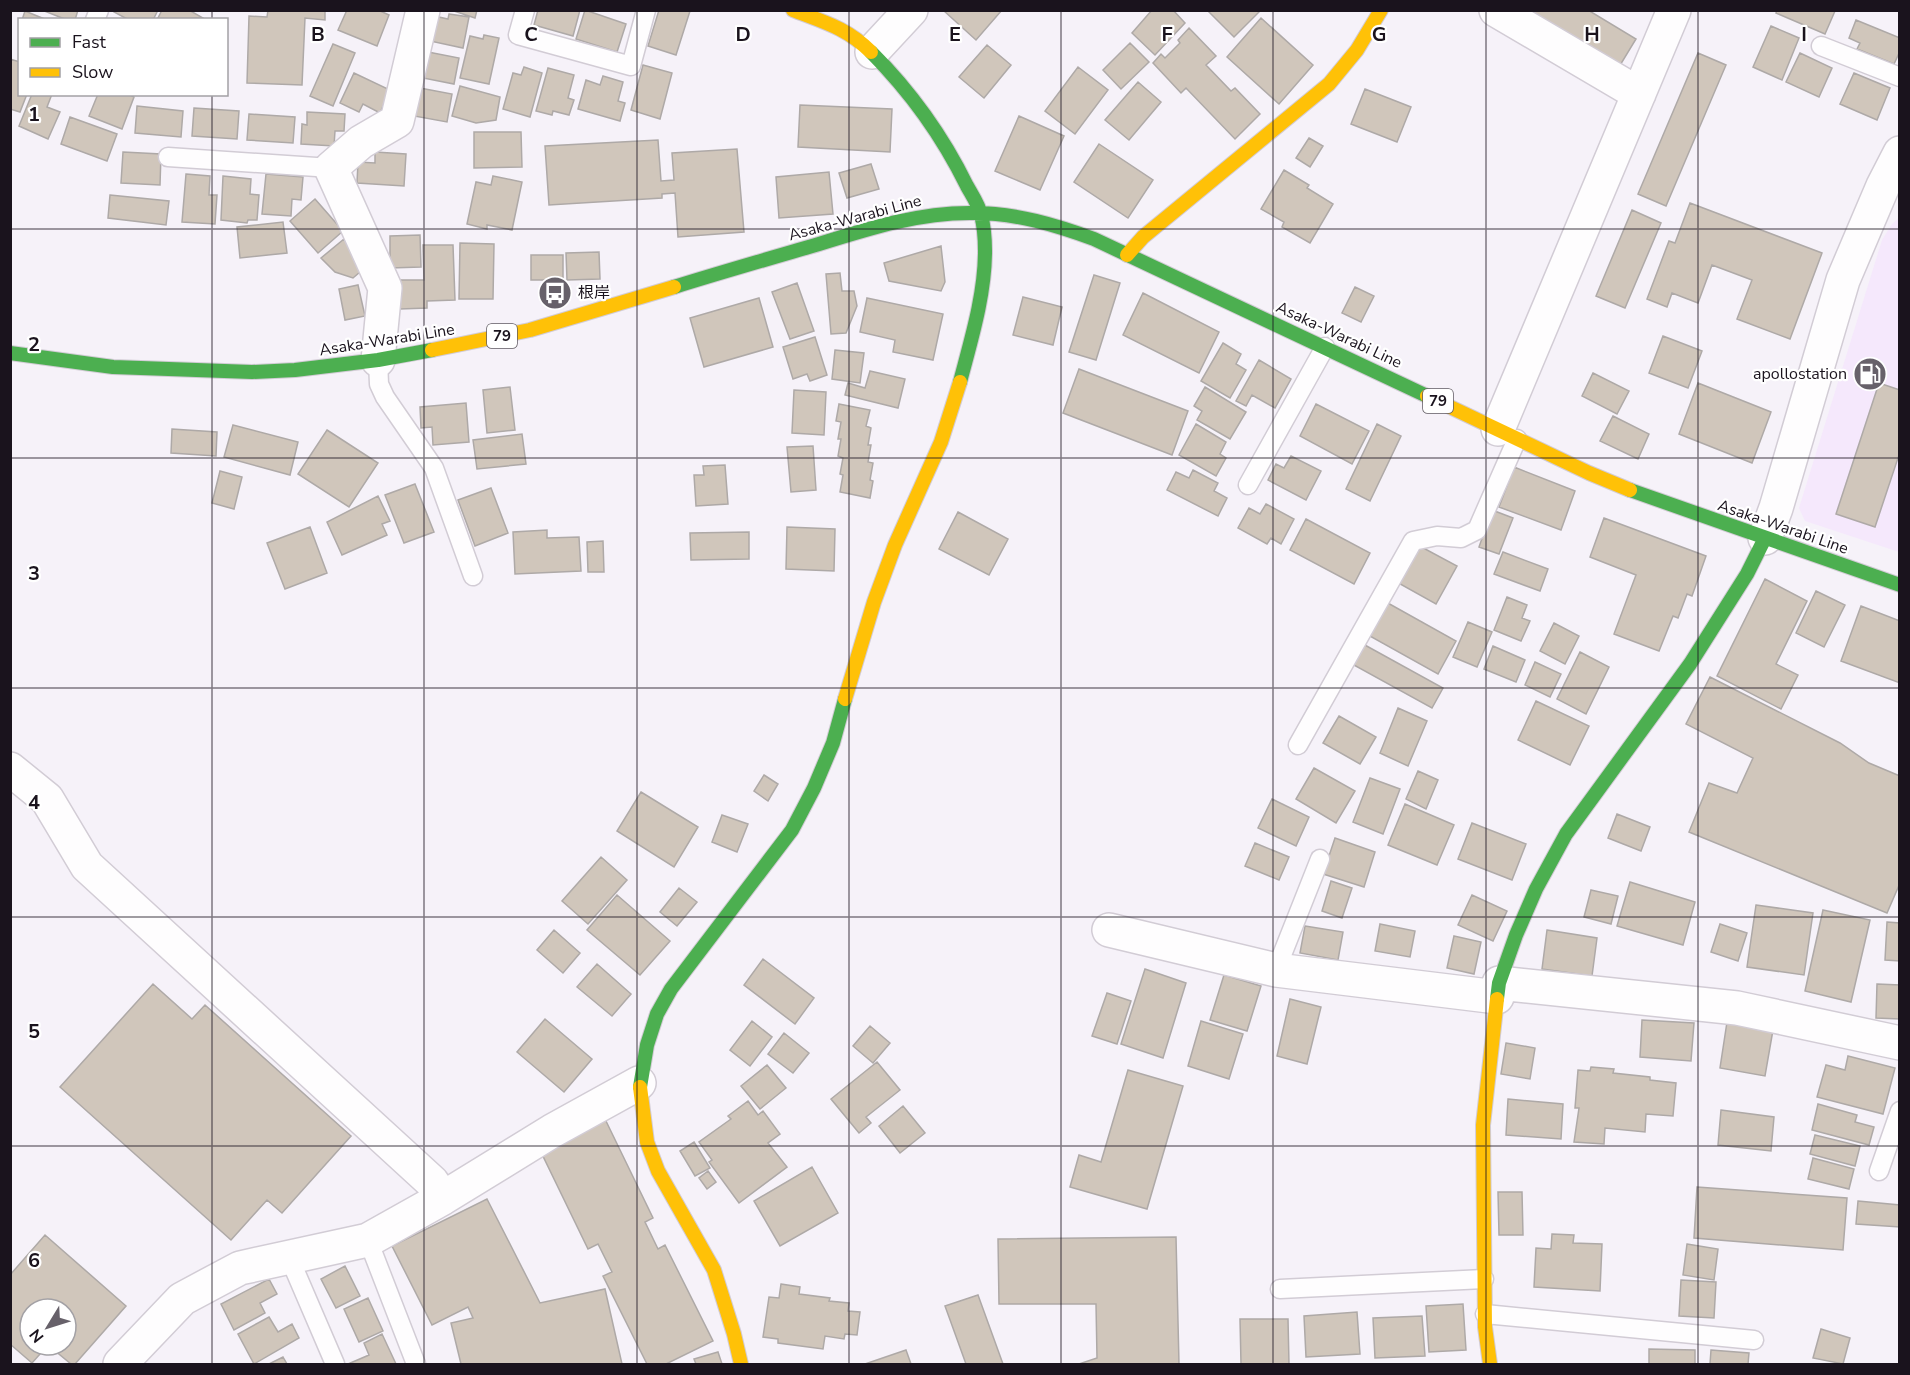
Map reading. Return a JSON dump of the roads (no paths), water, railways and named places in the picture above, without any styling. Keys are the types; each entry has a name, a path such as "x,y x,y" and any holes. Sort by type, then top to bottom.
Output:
{"street":[{"path":"378,360 386,288 331,168 361,142 397,121 423,10"},
{"path":"741,1365 714,1270 658,1171 650,1151 642,1118 639,1083 647,1045 657,1014 671,989 792,830 814,788 833,743 864,632 895,545 941,442 960,383 975,323 983,280 985,250 981,213 962,173 935,130 894,75 873,52 843,29 793,10"},
{"path":"873,52 911,10"},
{"path":"1127,255 1143,237 1329,84 1357,50 1381,10"},
{"path":"1496,10 1639,94"},
{"path":"1508,434 1639,94 1674,10"},
{"path":"1490,1365 1485,1314 1483,1125 1498,990 1516,935 1536,889 1566,834 1690,664 1747,574 1765,538 1776,508 1843,280 1891,191 1899,153"},
{"name":"Asaka-Warabi Line","path":"10,353 113,367 232,372 295,370 378,360 530,330 884,225 936,214 981,213 1025,217 1085,236 1127,255 1589,473 1646,497 1899,585"},
{"path":"10,769 47,799 87,866 432,1182 442,1198"},
{"path":"1109,930 1276,970 1737,1008 1899,1043"},
{"path":"120,1365 182,1299 240,1268 368,1240 552,1131 639,1083"}],"lane":[{"path":"525,10 518,35 631,66 646,10"},
{"path":"1821,46 1899,77"},
{"path":"168,157 331,168"},
{"path":"1248,485 1325,347"},
{"path":"378,360 379,384 385,398 434,468 473,576"},
{"path":"1298,745 1413,541 1437,536 1461,538 1477,530 1508,434"},
{"path":"1276,970 1320,858"},
{"path":"1879,1171 1899,1111"},
{"path":"368,1240 416,1365"},
{"path":"289,1257 335,1365"},
{"path":"1280,1289 1484,1279"},
{"path":"1485,1314 1754,1340"}],"place":[{"name":"根岸","path":"555,293"},
{"name":"apollostation","path":"1870,374"}]}
